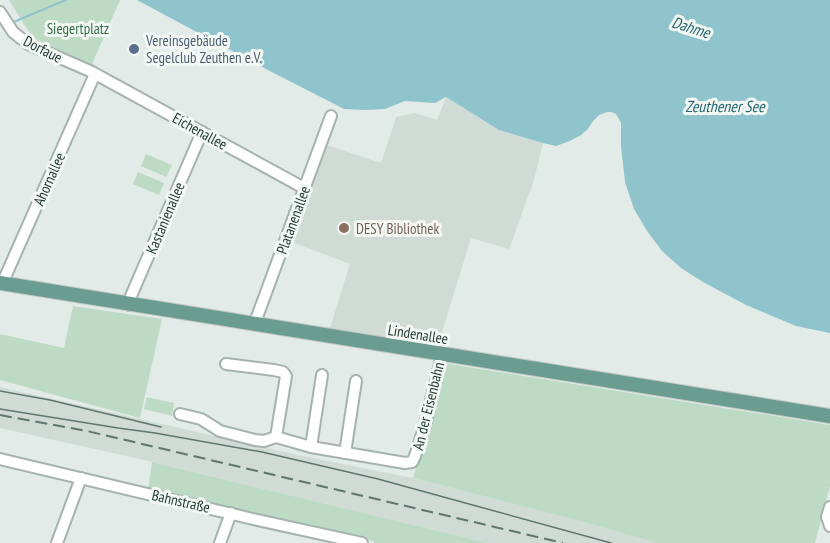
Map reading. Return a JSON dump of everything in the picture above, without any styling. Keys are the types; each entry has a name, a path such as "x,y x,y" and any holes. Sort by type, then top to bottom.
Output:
{"main road":[{"name":"Lindenallee","path":"1,285 830,416"}],"street":[{"name":"Dorfaue","path":"1,13 13,33 28,45 95,74"},
{"name":"Eichenallee","path":"95,74 304,188"},
{"name":"Ahornallee","path":"1,285 95,74"},
{"name":"Platanenallee","path":"256,324 331,116"},
{"name":"Kastanienallee","path":"129,304 202,132"},
{"name":"An der Eisenbahn","path":"180,414 201,419 220,432 264,441 276,437 311,447 405,463 412,462 425,425 441,354"},
{"path":"226,364 274,370 283,372 286,376 276,437"},
{"path":"311,447 322,375"},
{"path":"345,453 356,381"},
{"name":"Bahnstraße","path":"0,459 362,543"},
{"path":"57,543 81,478"},
{"path":"830,507 827,517 830,526"},
{"path":"220,543 231,513"}],"shaded area":[{"path":"446,97 499,130 543,143 533,183 509,249 471,238 438,345 330,328 350,264 292,242 327,145 381,163 396,117 415,113 437,120"},
{"path":"0,387 298,455 413,478 657,543 488,543 136,458 0,428"}],"green space":[{"name":"Siegertplatz","path":"9,0 120,0 92,64 36,39"},
{"path":"146,154 172,165 166,177 141,166"},
{"path":"138,172 164,183 159,195 133,184"},
{"path":"73,306 162,319 140,418 0,380 0,334 64,348"},
{"path":"388,326 440,340 438,345 388,338 389,334 386,333"},
{"path":"443,363 830,425 830,486 815,543 657,543 413,478"},
{"path":"147,397 174,403 172,416 144,409"},
{"path":"152,462 488,543 375,543 148,490"}],"water":[{"name":"Zeuthener See","path":"137,0 830,0 830,333 796,326 746,305 681,268 662,251 634,209 625,182 621,123 616,114 607,112 599,115 581,135 556,146 499,130 446,97 435,103 405,101 385,109 344,109"}],"waterway":[{"path":"11,23 66,0"}],"tram line":[{"path":"0,391 50,400 161,427"},
{"path":"0,409 262,452 378,479 611,543"}],"railway":[{"path":"0,415 87,431 563,543"}],"place":[{"name":"Vereinsgebäude Segelclub Zeuthen e.V.","path":"134,49"},
{"name":"DESY Bibliothek","path":"344,228"}],"water label":[{"name":"Dahme","path":"691,27"}]}
